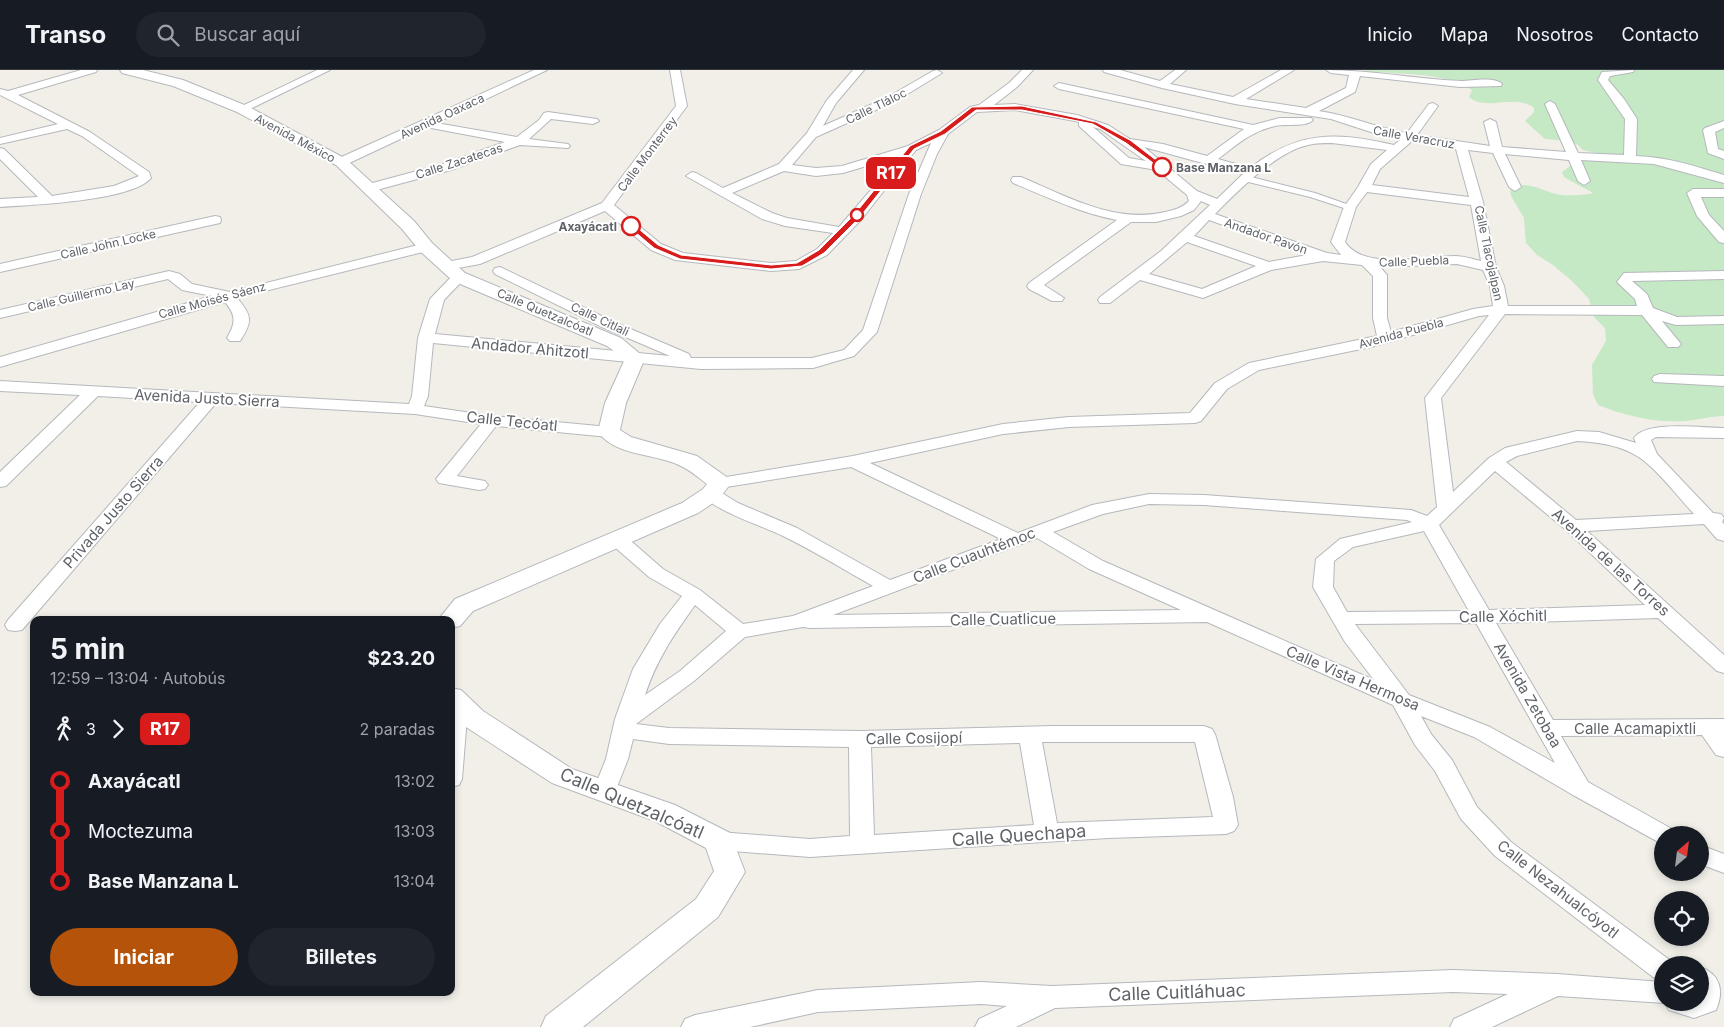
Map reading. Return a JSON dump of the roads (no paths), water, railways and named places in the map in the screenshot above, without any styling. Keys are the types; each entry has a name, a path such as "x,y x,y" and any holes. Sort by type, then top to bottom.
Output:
{"street":[{"path":"4,93 92,70"},
{"name":"Avenida México","path":"127,70 178,83 242,109 341,162 408,224 426,247 453,272 483,286"},
{"path":"242,109 325,70"},
{"name":"Avenida Oaxaca","path":"341,162 542,70"},
{"name":"Calle Monterrey","path":"607,206 640,166 682,106 675,70"},
{"path":"723,192 783,167 812,135 831,102 859,70"},
{"path":"983,108 1013,86 1018,78 1028,70"},
{"name":"Calle Veracruz","path":"1108,70 1162,85 1235,101 1333,116 1374,130 1410,137 1497,150 1574,157 1630,158 1677,164 1700,173 1724,179"},
{"path":"1162,85 1181,70"},
{"path":"1235,101 1289,70"},
{"path":"1331,70 1460,84 1497,84"},
{"path":"1629,70 1606,74 1603,80 1620,100 1630,119 1630,158"},
{"name":"Calle Tláloc","path":"812,135 892,100 937,73"},
{"path":"1308,112 1351,90 1355,74"},
{"path":"1058,86 1253,128"},
{"path":"0,203 49,200 91,194 130,186 145,178 145,175 86,134 4,93"},
{"path":"1550,104 1584,181"},
{"path":"1385,338 1380,318 1380,276 1368,263 1344,251 1338,242 1350,207 1364,188 1375,167 1410,137 1433,106"},
{"path":"783,167 816,172 843,169 912,148 943,132 974,109 1015,107 1077,118 1104,127 1128,141 1193,194 1219,204"},
{"name":"Calle Zacatecas","path":"369,188 447,167 519,141 548,116 593,120"},
{"path":"1077,118 1125,161 1162,167"},
{"path":"1209,160 1253,128 1280,121 1301,119 1353,123"},
{"path":"1490,122 1497,150 1515,187"},
{"path":"426,124 519,141 564,146"},
{"path":"1724,124 1709,130 1712,151 1724,155"},
{"path":"0,141 68,125"},
{"path":"870,332 916,194 931,154 943,132"},
{"path":"1128,141 1157,146 1209,160 1251,176 1259,183 1312,195 1350,207"},
{"path":"1106,300 1175,246 1206,215 1251,176 1278,154 1297,144 1315,141 1373,143 1397,149"},
{"name":"Calle Tlacojalpan","path":"1446,507 1433,398 1501,310 1497,286 1489,267 1478,202 1461,146"},
{"path":"415,409 420,396 426,338 437,299 453,272 607,206 656,247 680,257 710,262 771,267 799,265 822,252 856,217 912,148"},
{"path":"0,152 49,200"},
{"path":"1700,173 1693,194 1703,216 1724,239"},
{"path":"692,176 767,216 785,222 842,231"},
{"path":"1017,180 1093,209 1128,218 1150,218 1170,215 1190,208 1195,201 1193,194"},
{"path":"1364,188 1426,198 1478,202"},
{"path":"1693,194 1724,193"},
{"name":"Andador Pavón","path":"1206,215 1325,256"},
{"path":"1057,298 1034,286 1128,218"},
{"name":"Calle John Locke","path":"0,268 216,220"},
{"path":"1183,237 1268,266"},
{"name":"Calle Moisés Sáenz","path":"0,362 86,335 227,295 426,247"},
{"path":"1136,275 1203,294 1268,266 1325,256 1368,263"},
{"name":"Calle Puebla","path":"1368,263 1389,264 1457,260 1489,267"},
{"name":"Calle Quetzalcóatl","path":"475,261 500,271 483,286 614,342 635,358"},
{"name":"Calle Citlali","path":"500,271 607,324 702,364"},
{"path":"1673,344 1646,311 1642,297 1624,282 1629,276 1724,275"},
{"name":"Calle Guillermo Lay","path":"0,314 163,276 175,277 186,287 227,295"},
{"path":"227,295 243,316 243,325 234,338"},
{"name":"Avenida Puebla","path":"853,461 1003,429 1069,422 1196,418 1221,386 1254,366 1371,342 1478,312 1501,310 1646,311 1676,321 1724,320"},
{"name":"Calle Citlali","path":"635,358 702,364 813,364 849,353 870,332"},
{"name":"Andador Ahitzotl","path":"426,338 635,358"},
{"path":"635,358 630,375 609,418 609,432 623,442 689,461 732,507 790,532 889,587"},
{"path":"1660,379 1724,381"},
{"name":"Avenida Justo Sierra","path":"0,386 415,409"},
{"path":"0,482 93,392"},
{"name":"Privada Justo Sierra","path":"15,625 211,399"},
{"name":"Calle Tecóatl","path":"415,409 492,420 609,432"},
{"path":"479,485 445,479 492,420"},
{"path":"1649,456 1642,438 1653,432 1724,433"},
{"path":"1429,524 1495,462 1511,452 1577,436 1600,437 1626,445 1649,456 1716,518 1724,535"},
{"path":"454,616 464,605 690,508 715,489 853,461 1016,539"},
{"name":"Avenida de las Torres","path":"1495,462 1572,526 1600,554 1724,666"},
{"name":"Calle Cuauhtémoc","path":"738,631 796,622 1098,509 1149,500 1264,503 1411,514 1429,524"},
{"path":"1572,526 1716,518"},
{"name":"Avenida Zetobaa","path":"1429,524 1581,789"},
{"name":"Calle Nezahualcóyotl","path":"1429,524 1347,543 1325,560 1323,587 1352,637 1401,700 1424,739 1444,766 1469,813 1503,849 1654,963"},
{"name":"Calle Vista Hermosa","path":"1038,530 1096,565 1401,700 1482,732 1654,829"},
{"path":"617,539 656,573 692,594 738,631 687,676 626,725"},
{"path":"606,791 643,669 667,629 692,594"},
{"name":"Calle Xóchitl","path":"1341,618 1483,617 1665,611"},
{"name":"Calle Cuatlicue","path":"796,622 1210,616"},
{"name":"Calle Quetzalcóatl","path":"455,701 473,718 562,776 665,813 719,841 730,872 707,908 558,1027"},
{"name":"Calle Cosijopí","path":"626,725 668,736 860,739 1030,735 1204,734"},
{"path":"1717,727 1724,749"},
{"name":"Calle Acamapixtli","path":"1546,728 1717,727"},
{"name":"Calle Quechapa","path":"719,841 810,848 1048,833 1226,825 1221,797 1204,734"},
{"path":"1030,735 1048,833"},
{"path":"860,739 862,845"},
{"path":"1709,858 1724,864"},
{"name":"Calle Cuitláhuac","path":"695,1027 818,1001 981,993 1052,997 1454,982 1556,985 1654,991"},
{"path":"1464,1027 1556,985"},
{"path":"1709,1000 1711,985"},
{"path":"989,1027 1052,997"}],"place":[{"name":"Base Manzana L","path":"1162,167"},
{"name":"Axayácatl","path":"631,226"}]}
